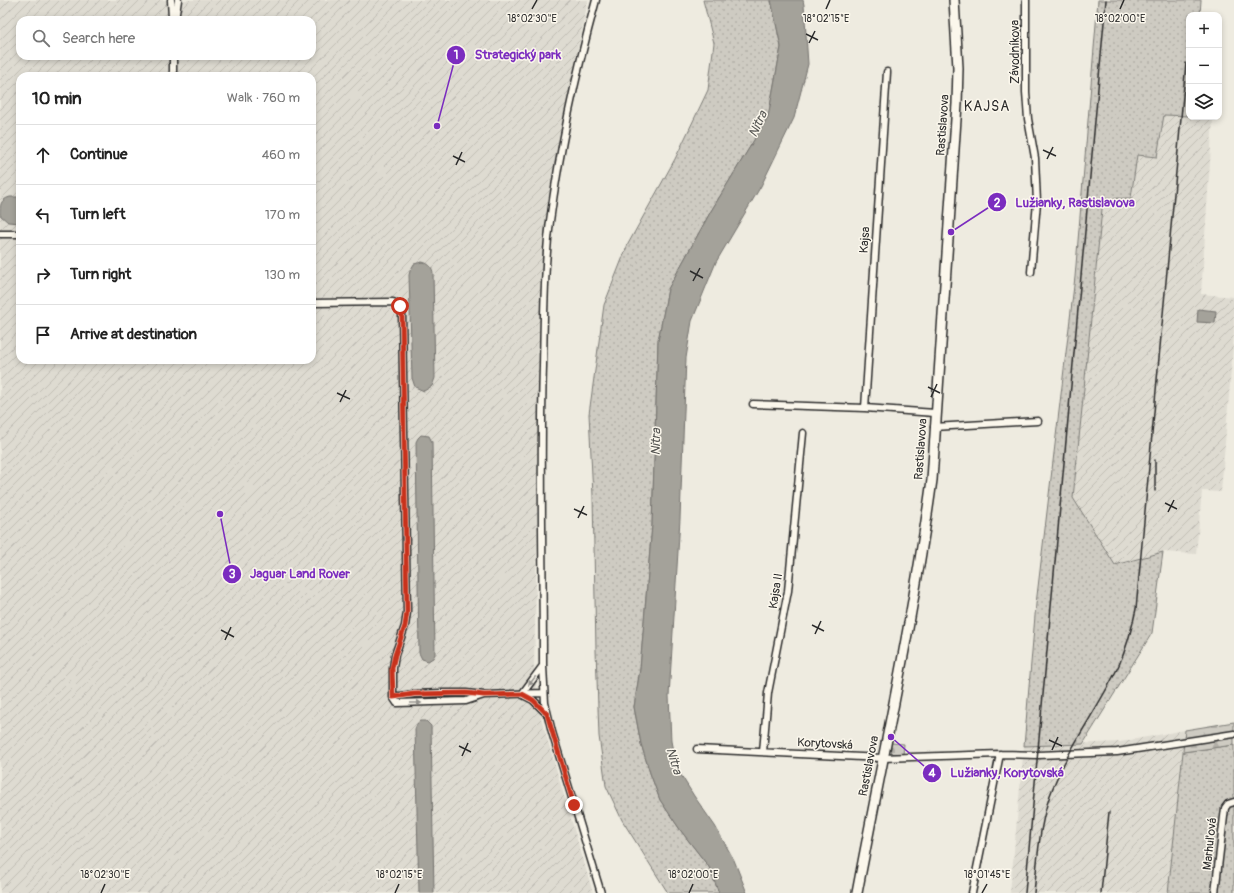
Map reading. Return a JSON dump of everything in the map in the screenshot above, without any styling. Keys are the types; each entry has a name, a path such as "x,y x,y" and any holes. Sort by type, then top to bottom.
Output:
{"street":[{"path":"172,0 174,16"},
{"path":"175,16 178,0"},
{"path":"596,0 578,64 562,145 550,222 544,292 542,397 542,666 547,714 600,893"},
{"name":"Rastislavova","path":"857,893 914,598 932,480 934,427 957,104 958,68 954,0"},
{"name":"Závodníkova","path":"1026,0 1026,92 1028,119 1035,158 1037,202 1031,272"},
{"path":"173,60 173,72"},
{"name":"Kajsa","path":"865,408 888,72"},
{"path":"0,234 16,234"},
{"path":"316,303 393,302 400,306 402,314 407,612 405,626 392,668 393,697 397,703 442,703 466,701 484,695"},
{"path":"753,404 865,408 935,413"},
{"path":"934,427 1038,421"},
{"name":"Kajsa II","path":"763,752 768,693 788,591 803,433"},
{"path":"522,694 542,666"},
{"path":"393,697 414,694 442,693 484,695 544,693"},
{"path":"522,694 533,700 547,714"},
{"name":"Korytovská","path":"697,749 882,758 1000,754 1038,755 1117,752 1234,734"},
{"path":"972,893 1000,754"},
{"name":"Marhuľová","path":"1215,893 1225,808 1228,804 1234,802"}],"shaded area":[{"path":"0,0 588,0 552,176 542,290 534,671 539,711 593,893 0,893"},
{"path":"1164,115 1186,116 1186,120 1213,120 1201,294 1234,297 1234,334 1221,492 1202,491 1196,554 1163,552 1115,565 1073,498 1103,199 1131,198 1137,155 1157,157"},
{"path":"1185,730 1168,893 1010,893 1024,746 1120,742"}],"green space":[{"path":"703,0 771,0 781,47 768,117 711,211 668,289 658,341 652,525 640,669 634,707 641,744 660,800 681,831 709,867 719,893 668,893 622,820 606,786 599,736 593,496 589,414 604,305 628,244 675,159 708,90 714,43"},
{"path":"1098,0 1201,0 1200,12 1186,12 1186,116 1164,115 1157,157 1137,155 1131,198 1103,199 1073,498 1115,565 1163,552 1152,633 1083,744 1024,746 1036,604 1075,277"},
{"path":"1234,722 1234,745 1183,752 1185,730"},
{"path":"891,743 904,744 903,755 894,754 890,750"},
{"path":"1234,745 1234,893 1168,893 1183,752"}],"water":[{"name":"Nitra","path":"771,0 803,0 808,64 794,118 761,186 716,262 692,321 686,358 680,519 669,696 671,741 676,767 715,826 734,860 747,893 719,893 709,867 681,831 660,800 641,744 634,707 640,669 652,525 658,341 668,289 711,211 768,117 781,47"},
{"path":"10,197 16,197 16,223 8,222 0,215 1,203"},
{"path":"422,262 430,266 433,272 435,378 432,386 424,391 415,387 412,378 409,275 414,264"},
{"path":"1198,309 1216,311 1215,323 1197,322"},
{"path":"421,435 429,436 432,442 435,654 433,658 428,661 422,659 419,653 416,442"},
{"path":"420,721 426,721 431,726 434,893 419,893 415,729"}],"railway":[{"path":"1025,893 1106,0"},
{"path":"1034,893 1042,825 1049,798 1061,769 1119,665 1129,637 1136,609 1186,63"},
{"path":"1155,460 1155,491"},
{"path":"1101,893 1109,812"}],"place":[{"name":"Strategický park","path":"437,126"},
{"name":"Lužianky, Rastislavova","path":"951,232"},
{"name":"Jaguar Land Rover","path":"220,514"},
{"name":"Lužianky, Korytovská","path":"891,737"}],"district":[{"name":"KAJSA","path":"987,106"}],"route":[{"path":"400,306 402,314 407,612 405,626 392,668 393,697 414,694 522,694 533,700 547,714 574,805"}]}
